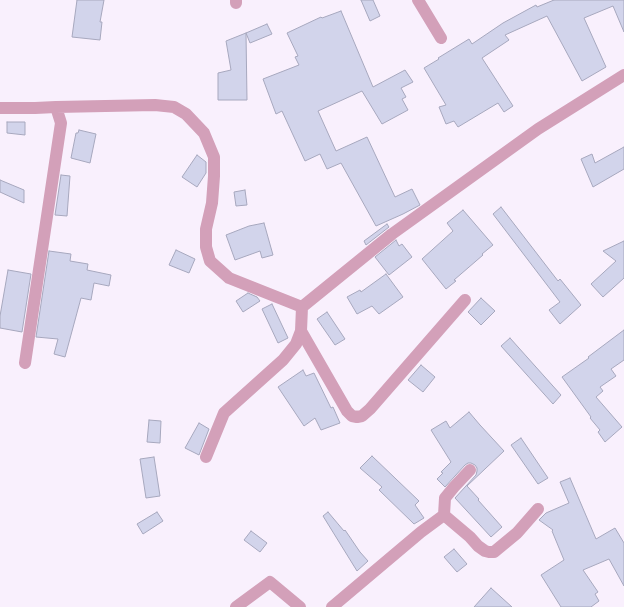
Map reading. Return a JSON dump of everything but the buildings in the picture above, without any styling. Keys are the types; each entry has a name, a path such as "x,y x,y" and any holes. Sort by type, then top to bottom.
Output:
{"street":[{"path":"418,0 441,38"},
{"path":"206,457 224,413 283,360 296,344 301,331 302,307 392,234 538,129 624,75"},
{"path":"0,108 155,104 174,107 186,114 204,133 214,157 212,203 206,229 206,247 210,262 229,278 302,307"},
{"path":"25,363 61,123 56,107"},
{"path":"301,331 347,411 352,416 357,417 362,416 370,409 465,300"},
{"path":"444,515 445,498 454,486 470,470"},
{"path":"444,515 466,533 478,546 485,551 494,552 517,533 538,509"},
{"path":"332,607 421,532 444,515"},
{"path":"236,607 270,582 300,607"}]}
